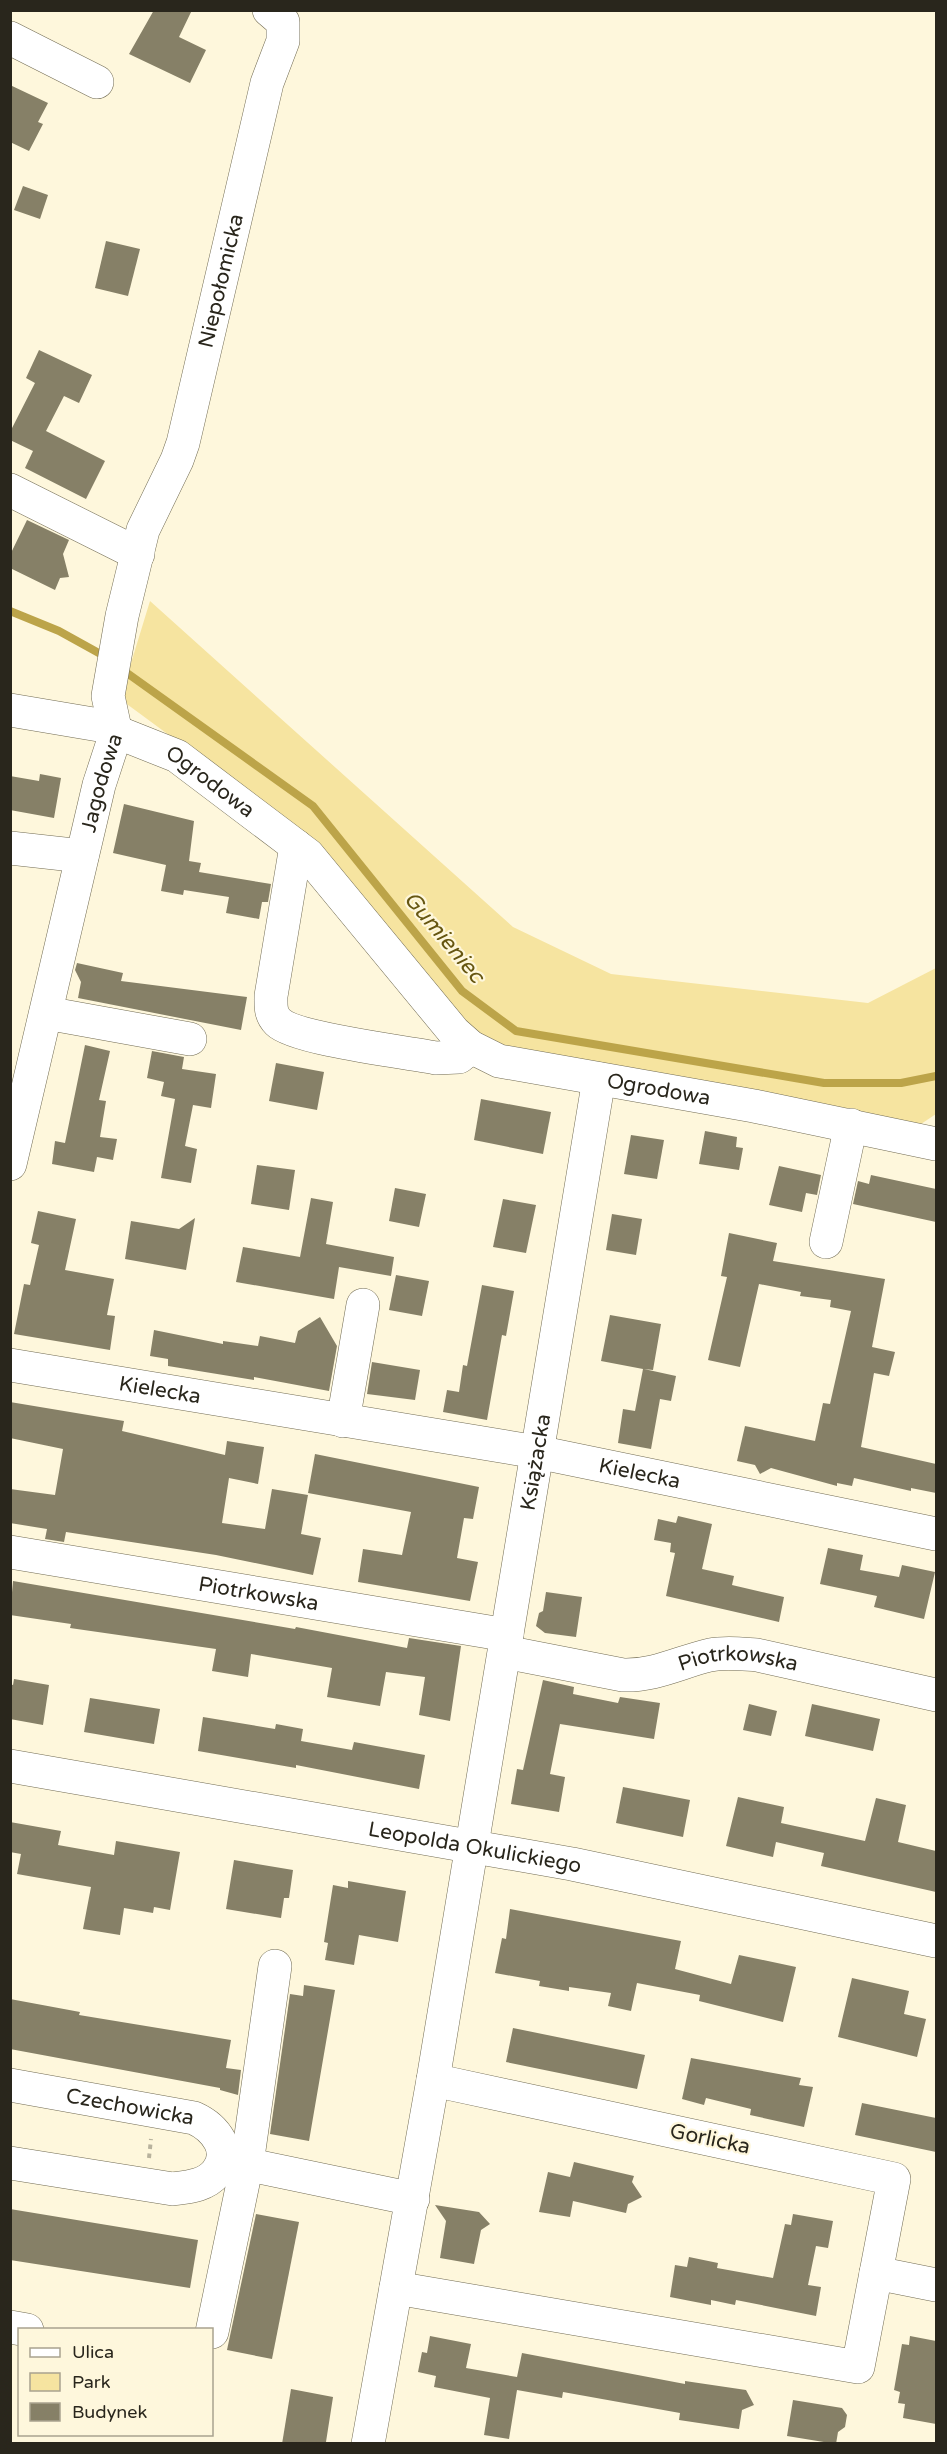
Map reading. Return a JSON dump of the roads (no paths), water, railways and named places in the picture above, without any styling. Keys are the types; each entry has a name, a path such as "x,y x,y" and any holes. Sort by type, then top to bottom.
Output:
{"street":[{"name":"Niepołomicka","path":"138,554 143,530 183,443 267,82 283,41 283,22 269,10"},
{"path":"10,38 97,82"},
{"path":"10,490 138,554"},
{"name":"Jagodowa","path":"10,1164 19,1087 46,1012 99,785 116,733 108,704 112,664 138,554"},
{"name":"Ogrodowa","path":"10,710 83,721 177,756 308,855 454,1032 471,1047 499,1061 932,1138"},
{"path":"296,846 271,996 271,1008 279,1023 301,1033 436,1058 459,1057 471,1047"},
{"path":"10,848 82,856"},
{"path":"46,1012 190,1039"},
{"name":"Książacka","path":"472,1846 599,1079"},
{"path":"826,1242 851,1125"},
{"path":"343,1421 363,1305"},
{"name":"Kielecka","path":"10,1365 537,1452 936,1534"},
{"name":"Piotrkowska","path":"10,1552 506,1643 623,1674 643,1676 709,1656 732,1653 757,1655 936,1695"},
{"name":"Leopolda Okulickiego","path":"10,1766 472,1846 676,1884 936,1941"},
{"path":"368,2444 472,1846"},
{"path":"213,2328 235,2162 275,1966"},
{"name":"Gorlicka","path":"396,2288 858,2367 894,2179 433,2080"},
{"name":"Czechowicka","path":"10,2085 156,2110 207,2123 217,2134 222,2147 235,2162"},
{"path":"10,2163 173,2189 192,2187 235,2162 412,2199"},
{"path":"876,2273 936,2285"}],"waterway":[{"name":"Gumieniec","path":"10,611 59,631 106,657"},
{"name":"Gumieniec","path":"120,668 313,806 462,991 516,1031 824,1083 901,1083 936,1076"}]}
